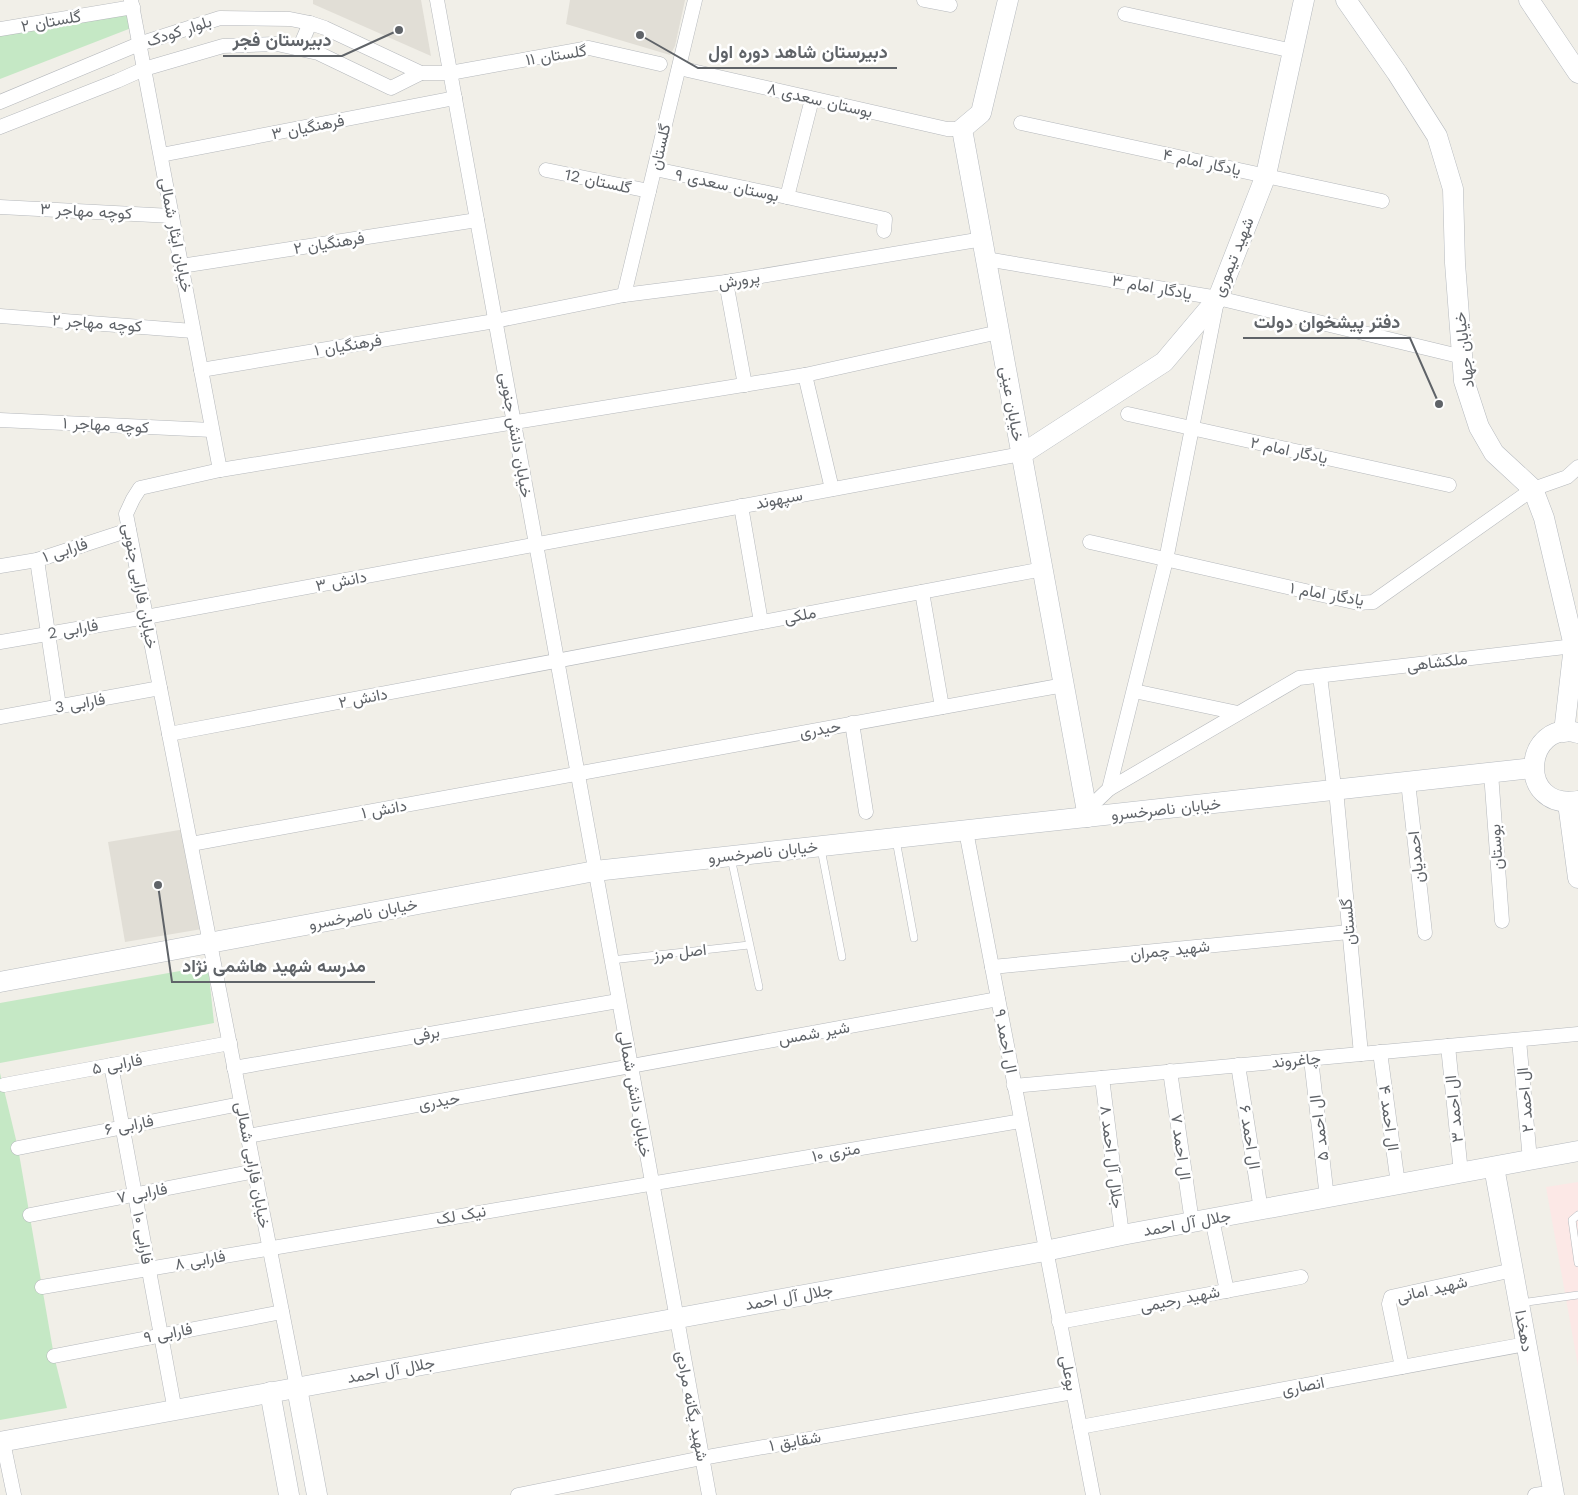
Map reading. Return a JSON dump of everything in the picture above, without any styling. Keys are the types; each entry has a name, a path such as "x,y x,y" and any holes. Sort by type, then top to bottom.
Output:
{"street":[{"name":"خیابان دانش جنوبی","path":"437,0 595,871"},
{"name":"گلستان","path":"624,295 695,0"},
{"path":"924,0 950,6"},
{"path":"962,129 981,113 1008,0"},
{"name":"شهید تیموری","path":"1022,454 1164,362 1218,298 1266,175 1304,0"},
{"name":"خیابان جهاد","path":"1346,0 1397,73 1436,136 1453,189 1455,264 1464,381 1479,427 1494,453 1533,489 1544,518 1574,646 1571,733"},
{"path":"1529,0 1578,73"},
{"name":"گلستان ۲","path":"0,29 132,3"},
{"name":"خیابان ایثار شمالی","path":"132,3 220,470"},
{"path":"1125,14 1293,51"},
{"name":"بلوار کودک","path":"4,100 139,44 220,18 290,19 310,23 325,28 420,74"},
{"path":"299,49 310,23"},
{"name":"بلوار کودک","path":"0,127 144,69 223,46 277,44 318,53 391,88"},
{"name":"گلستان ۱۱","path":"420,74 450,74 589,48 660,64"},
{"name":"بوستان سعدی ۸","path":"679,68 947,128 962,129"},
{"path":"394,110 391,88 420,74"},
{"name":"فرهنگیان ۳","path":"160,155 455,98"},
{"name":"بوستان سعدی ۹","path":"655,170 787,197 812,98"},
{"path":"4,100 18,120"},
{"name":"یادگار امام ۴","path":"1021,123 1382,201"},
{"name":"خیابان عینی","path":"962,129 1087,814"},
{"name":"گلستان 12","path":"546,170 649,191"},
{"path":"787,197 885,219 884,231"},
{"name":"کوچه مهاجر ۳","path":"0,207 172,216"},
{"name":"فرهنگیان ۲","path":"181,266 477,220"},
{"name":"پرورش","path":"495,321 624,295 726,282 983,240"},
{"name":"یادگار امام ۳","path":"986,259 1218,298 1463,358"},
{"path":"726,282 745,386"},
{"path":"1109,789 1166,560 1218,298"},
{"name":"کوچه مهاجر ۲","path":"0,316 194,331"},
{"name":"فرهنگیان ۱","path":"201,370 495,321"},
{"path":"514,424 805,375 999,332"},
{"path":"805,375 832,489"},
{"name":"یادگار امام ۲","path":"1128,414 1449,485"},
{"name":"کوچه مهاجر ۱","path":"0,420 212,430"},
{"name":"خیابان فارابی جنوبی","path":"210,942 126,514 133,499 140,488 220,470 514,424"},
{"name":"سپهوند","path":"536,544 1022,454"},
{"name":"یادگار امام ۱","path":"1090,542 1358,604 1373,602 1533,489 1567,477 1578,467"},
{"path":"741,506 762,622"},
{"name":"فارابی ۱","path":"0,566 37,560 129,530"},
{"name":"دانش ۳","path":"146,617 536,544"},
{"path":"37,560 58,706"},
{"name":"ملکی","path":"557,661 1042,569"},
{"path":"922,592 942,707"},
{"name":"فارابی 2","path":"0,642 146,617"},
{"name":"ملکشاهی","path":"1238,714 1299,678 1574,646"},
{"name":"دانش ۲","path":"169,734 557,661"},
{"name":"گلستان","path":"1320,676 1334,784 1361,1054"},
{"name":"حیدری","path":"577,773 1064,684"},
{"name":"فارابی 3","path":"0,717 160,688"},
{"path":"1134,691 1238,714"},
{"path":"1087,814 1109,789 1238,714"},
{"path":"852,723 866,812"},
{"path":"1571,733 1554,735 1545,740 1536,753 1533,768 1535,779 1544,792 1557,801 1573,802 1578,878"},
{"name":"خیابان ناصرخسرو","path":"0,982 595,871 966,831 1087,814 1334,784 1408,782 1533,768"},
{"name":"دانش ۱","path":"190,844 577,773"},
{"name":"بوستان","path":"1491,773 1502,921"},
{"name":"احمدیان","path":"1408,782 1425,933"},
{"name":"ال احمد ۹","path":"966,831 1046,1251"},
{"name":"خیابان دانش شمالی","path":"595,871 676,1318"},
{"name":"شهید چمران","path":"992,967 1349,932"},
{"name":"خیابان فارابی شمالی","path":"210,942 297,1388"},
{"name":"شیر شمس","path":"630,1066 998,999"},
{"name":"برفی","path":"234,1068 618,1001"},
{"name":"چاغروند","path":"1014,1086 1578,1034"},
{"name":"ال احمد ۲","path":"1519,1040 1530,1160"},
{"name":"فارابی ۵","path":"4,1085 230,1043"},
{"name":"ال احمد ۳","path":"1448,1046 1461,1173"},
{"name":"ال احمد ۴","path":"1380,1052 1398,1184"},
{"name":"ال احمد ۵","path":"1311,1059 1327,1198"},
{"name":"فارابی ۱۰","path":"111,1065 175,1411"},
{"name":"ال احمد ۶","path":"1238,1065 1261,1210"},
{"name":"حیدری","path":"248,1136 630,1066"},
{"name":"ال احمد ۷","path":"1170,1071 1192,1222"},
{"name":"جلال آل احمد ۸","path":"1102,1078 1122,1235"},
{"name":"فارابی ۶","path":"18,1148 240,1104"},
{"name":"۱۰ متری","path":"651,1183 1021,1121"},
{"name":"جلال آل احمد","path":"1,1442 1046,1251 1122,1235 1578,1151"},
{"name":"دهخدا","path":"1494,1167 1526,1344 1548,1494"},
{"name":"فارابی ۷","path":"30,1215 255,1171"},
{"name":"نیک لک","path":"270,1248 651,1183"},
{"path":"1212,1219 1227,1290"},
{"name":"فارابی ۸","path":"42,1287 270,1248"},
{"name":"بوعلی","path":"1046,1251 1093,1495"},
{"name":"شهید امانی","path":"1402,1368 1389,1304 1391,1297 1513,1270"},
{"name":"شهید رحیمی","path":"1059,1322 1301,1277"},
{"name":"فارابی ۹","path":"54,1356 282,1312"},
{"name":"شهید یگانه مرادی","path":"676,1318 709,1495"},
{"name":"انصاری","path":"1080,1427 1526,1344"},
{"path":"297,1388 317,1495"},
{"path":"270,1392 289,1495"},
{"name":"شقایق ۱","path":"518,1495 702,1458 1073,1392"},
{"path":"1,1442 14,1495"}],"lane":[{"path":"895,838 914,938"},
{"path":"820,846 842,956"},
{"path":"731,856 759,987"},
{"name":"اصل مرز","path":"611,960 749,945"},
{"path":"1578,1215 1572,1220 1578,1263"},
{"path":"1519,1304 1578,1295"}],"shaded area":[{"path":"313,0 421,0 431,56 313,4"},
{"path":"570,0 685,0 675,46 670,55 566,24"},
{"path":"191,828 208,928 125,942 108,842"},
{"path":"1578,1182 1578,1366 1546,1187"}],"green space":[{"path":"136,10 139,25 0,79 0,35"},
{"path":"208,966 214,1023 0,1063 0,1003"},
{"path":"0,1073 18,1148 54,1356 67,1408 0,1420"}],"place":[{"name":"دبیرستان فجر","path":"399,30"},
{"name":"دبیرستان شاهد دوره اول","path":"640,35"},
{"name":"دفتر پیشخوان دولت","path":"1439,404"},
{"name":"مدرسه شهید ه‍اشمی نژاد","path":"158,885"}]}
